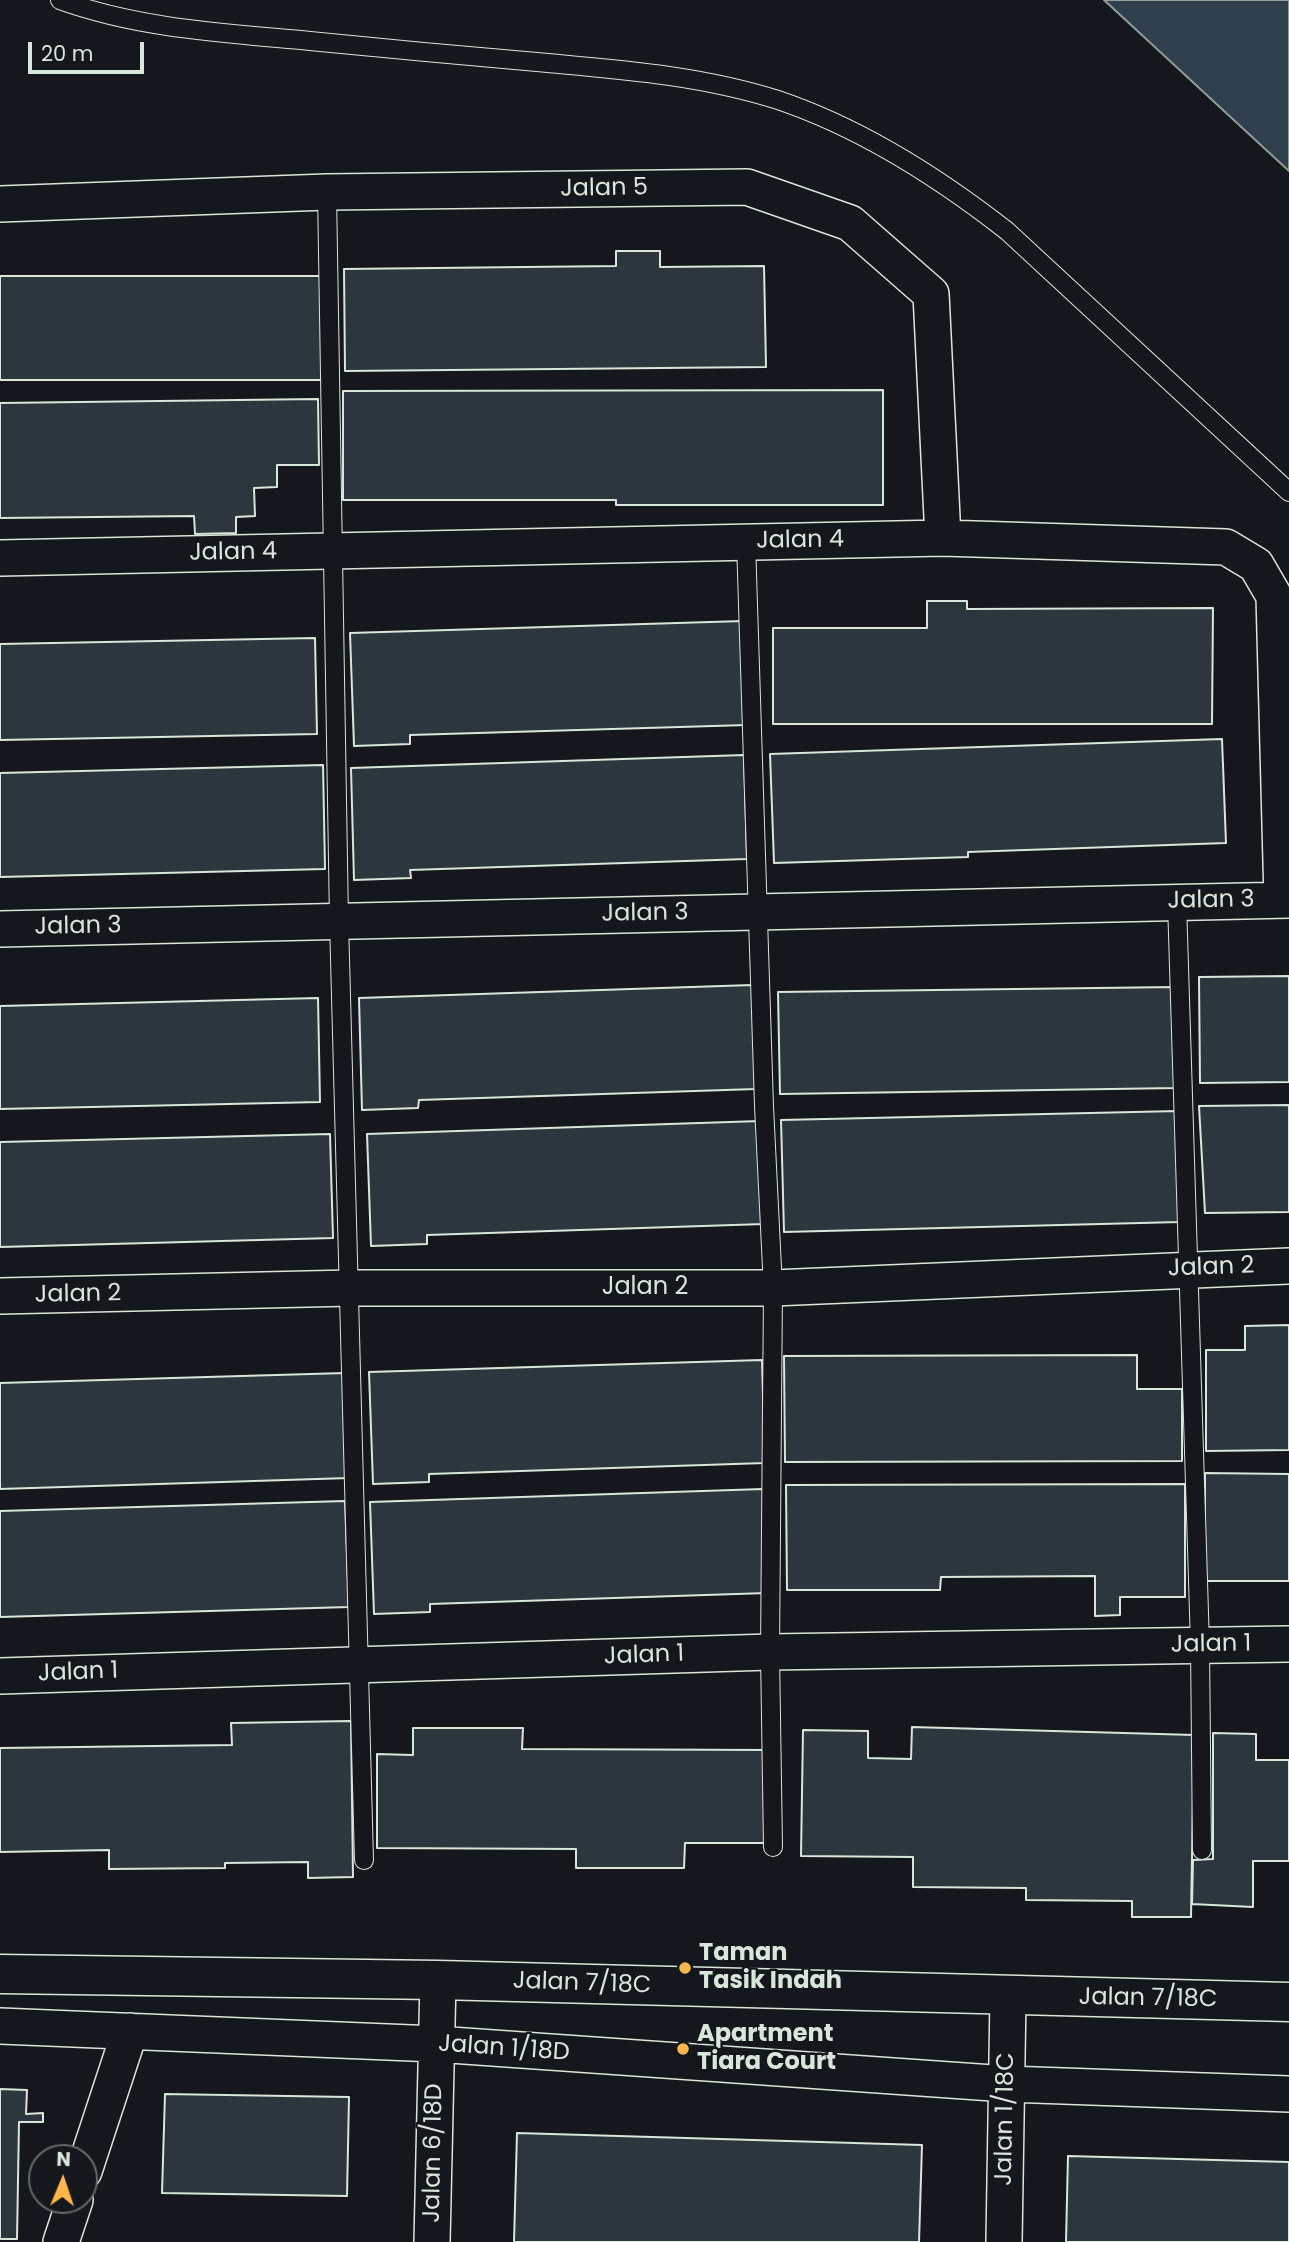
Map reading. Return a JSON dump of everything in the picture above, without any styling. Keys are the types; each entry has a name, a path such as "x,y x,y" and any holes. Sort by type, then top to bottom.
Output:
{"street":[{"name":"Jalan 5","path":"0,204 327,192 747,187 850,223 931,294 943,538"},
{"name":"Jalan 4","path":"0,558 943,538 1226,547 1256,565 1274,596 1285,900"},
{"name":"Jalan 3","path":"0,929 1285,900"},
{"name":"Jalan 2","path":"0,1296 351,1288 774,1287 1188,1268 1289,1266"},
{"name":"Jalan 1","path":"0,1676 770,1653 1289,1644"},
{"name":"Jalan 7/18C","path":"0,1974 438,1980 1009,1997 1289,2002"},
{"name":"Jalan 6/18D","path":"432,2242 438,1980"},
{"name":"Jalan 1/18C","path":"1004,2242 1009,1997"},
{"name":"Jalan 1/18D","path":"0,2026 436,2044 1007,2084"},
{"path":"93,2144 130,2031"},
{"path":"1007,2084 1289,2094"},
{"path":"61,2242 70,2214"}],"lane":[{"path":"60,0 104,16 194,30 611,69 727,86 780,101 854,132 966,199 1007,231 1289,492"},
{"path":"327,192 339,921 351,1288 364,1860"},
{"path":"746,542 764,1106 774,1287 770,1653 773,1847"},
{"path":"1177,902 1200,1645 1202,1850"}],"water":[{"path":"1104,0 1289,0 1289,171"}],"building":[{"path":"616,251 660,251 660,267 764,266 766,367 345,371 344,269 616,266"},
{"path":"0,276 322,276 322,380 0,380"},
{"path":"883,390 883,505 616,505 616,500 343,500 343,391"},
{"path":"318,399 319,465 277,465 277,487 254,488 255,516 236,517 236,533 195,534 194,516 0,518 0,403"},
{"path":"927,601 967,601 967,609 1213,608 1212,724 773,724 773,628 927,628"},
{"path":"743,621 747,725 410,735 410,744 354,746 350,633"},
{"path":"315,638 317,734 0,740 0,644"},
{"path":"1222,739 1226,843 968,852 968,857 774,863 770,754"},
{"path":"744,755 747,859 410,870 411,878 354,880 351,768"},
{"path":"323,765 325,869 0,877 0,773"},
{"path":"1289,976 1289,1082 1200,1083 1199,977"},
{"path":"752,985 756,1089 419,1100 418,1108 362,1110 359,998"},
{"path":"1176,987 1177,1088 780,1094 778,992"},
{"path":"318,998 320,1102 0,1109 0,1006"},
{"path":"1289,1105 1289,1212 1205,1213 1199,1106"},
{"path":"1178,1111 1180,1222 784,1232 781,1120"},
{"path":"760,1121 764,1224 427,1235 427,1244 371,1246 367,1134"},
{"path":"330,1134 333,1238 0,1247 0,1142"},
{"path":"1289,1325 1289,1450 1206,1451 1206,1350 1245,1350 1245,1326"},
{"path":"1137,1355 1137,1389 1182,1389 1182,1461 785,1462 784,1356"},
{"path":"762,1360 765,1463 429,1474 429,1482 373,1484 369,1372"},
{"path":"345,1373 349,1478 0,1489 0,1383"},
{"path":"1205,1473 1289,1474 1289,1581 1205,1581"},
{"path":"1185,1484 1185,1597 1120,1597 1120,1615 1095,1616 1095,1576 941,1577 940,1590 787,1590 786,1485"},
{"path":"763,1489 767,1593 430,1604 430,1612 374,1614 370,1502"},
{"path":"345,1501 349,1607 0,1617 0,1511"},
{"path":"351,1721 353,1877 308,1878 308,1862 225,1863 225,1868 109,1869 109,1850 0,1852 0,1748 232,1745 231,1723"},
{"path":"912,1727 1194,1735 1191,1917 1132,1917 1132,1901 1026,1900 1026,1888 913,1887 913,1857 801,1856 803,1730 868,1731 868,1758 911,1759"},
{"path":"413,1728 523,1728 522,1749 769,1750 768,1843 685,1843 684,1868 576,1868 576,1849 377,1848 377,1754 413,1755"},
{"path":"1213,1733 1256,1734 1256,1760 1289,1760 1289,1861 1253,1861 1253,1907 1192,1904 1193,1860 1213,1859"},
{"path":"0,2089 27,2090 26,2114 43,2113 43,2122 19,2122 17,2239 0,2239"},
{"path":"165,2094 349,2097 347,2196 162,2193"},
{"path":"517,2133 922,2145 919,2242 514,2242"},
{"path":"1068,2156 1289,2162 1289,2242 1066,2242"}],"place":[{"name":"Taman Tasik Indah","path":"685,1968"},
{"name":"Apartment Tiara Court","path":"683,2049"}]}
